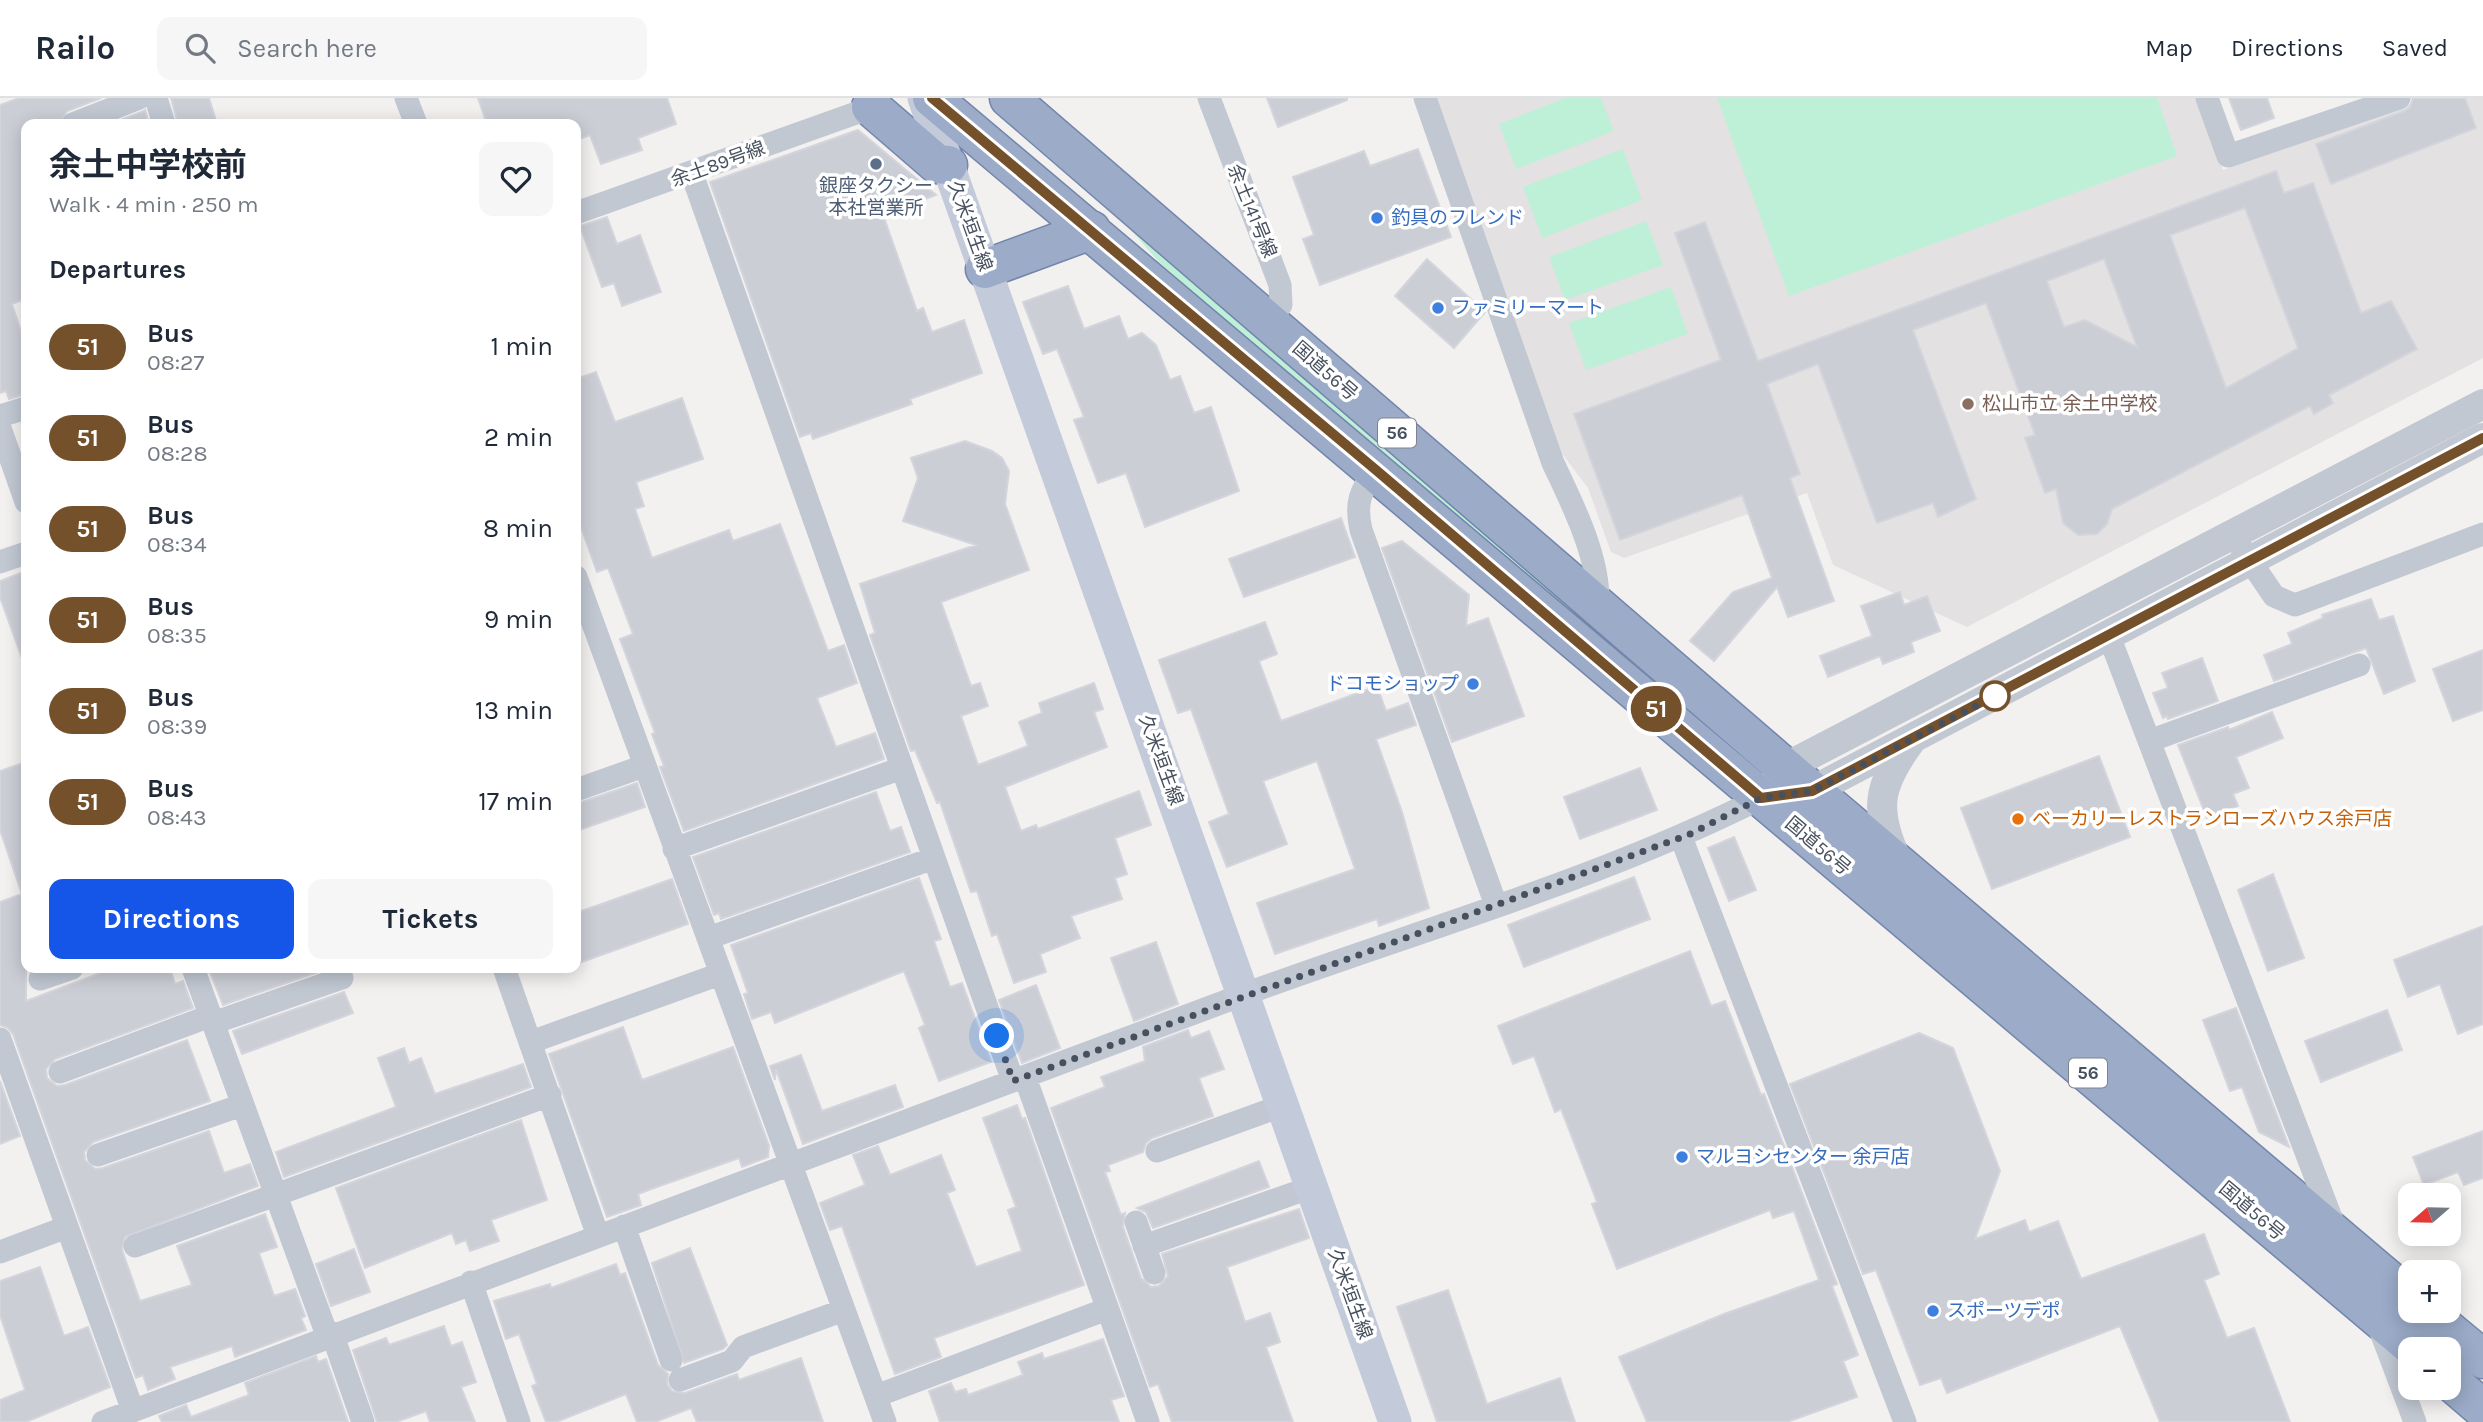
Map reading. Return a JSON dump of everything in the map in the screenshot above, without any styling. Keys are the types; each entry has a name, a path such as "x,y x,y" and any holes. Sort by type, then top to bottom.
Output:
{"highway":[{"name":"国道56号","path":"932,98 2401,1337"},
{"name":"国道56号","path":"1009,98 1799,779 2398,1288"},
{"path":"875,106 937,164 948,165"},
{"path":"985,269 1091,230"},
{"path":"2440,1323 2483,1359"},
{"path":"2461,1390 2483,1409"}],"main road":[{"name":"久米垣生線","path":"924,98 1245,994 1395,1422"}],"street":[{"path":"86,119 139,98"},
{"path":"156,98 162,119"},
{"path":"406,98 413,119"},
{"name":"余土141号線","path":"1209,98 1280,285 1281,305 1268,321"},
{"path":"1424,98 1553,463 1572,503 1593,564 1598,606 1577,640"},
{"path":"2207,98 2228,156 2399,98"},
{"name":"余土89号線","path":"581,211 692,174 875,106"},
{"path":"692,174 934,858 1108,1309 1148,1422"},
{"path":"103,1422 329,1334 1245,994 1681,837 1799,779 2234,535 2483,404"},
{"path":"0,416 21,410"},
{"path":"0,428 21,486"},
{"path":"1799,779 1912,739 2483,438"},
{"path":"1376,470 1360,491 1357,510 1361,530 1496,905"},
{"path":"2234,535 2274,596 2295,605 2483,534"},
{"path":"0,562 21,555"},
{"path":"581,591 885,1422"},
{"path":"2109,636 2341,1241 2374,1314 2415,1422"},
{"path":"2149,741 2359,665"},
{"path":"1897,861 1883,831 1880,796 1891,767 1912,739"},
{"path":"581,788 644,766"},
{"path":"674,849 902,768"},
{"path":"1681,837 1905,1422"},
{"path":"708,938 934,858"},
{"path":"40,979 57,973"},
{"path":"195,973 274,1195 363,1422"},
{"path":"506,973 598,1236"},
{"path":"531,1042 720,974"},
{"path":"60,1072 211,1019 342,978"},
{"path":"1,1048 133,1410"},
{"path":"135,1246 550,1095"},
{"path":"98,1155 242,1105"},
{"path":"1157,1152 1284,1105"},
{"path":"1144,1246 1312,1187"},
{"path":"1136,1222 1154,1273"},
{"path":"624,1226 676,1370 732,1361 743,1347 844,1310"},
{"path":"0,1252 67,1227"},
{"path":"471,1282 519,1422"},
{"path":"876,1396 1108,1309"}],"shaded area":[{"name":"松山市立 余土中学校","path":"1432,98 2196,98 2223,170 2426,98 2483,98 2483,358 1967,627 1833,565 1807,493 1624,558 1611,552 1588,488 1560,451"}],"green space":[{"path":"1565,98 1601,98 1614,131 1516,169 1499,124"},
{"path":"1717,98 2157,98 2177,156 1789,296"},
{"path":"1009,122 1119,213 1392,456 1574,607 1574,611 1564,613 1384,462 1158,261 1118,215"},
{"path":"1623,149 1642,200 1542,238 1523,187"},
{"path":"1646,221 1663,265 1565,300 1549,257"},
{"path":"1671,287 1688,334 1586,370 1569,323"}],"building":[{"path":"19,98 101,98 67,111 62,119 21,119 21,300 12,304 21,332 21,395 9,399 6,391 0,393 0,105"},
{"path":"171,98 209,98 215,119 177,119"},
{"path":"478,98 667,98 676,124 638,138 642,150 601,164 590,135 582,138 581,119 485,119"},
{"path":"1267,98 1347,98 1347,100 1278,127"},
{"path":"2229,98 2267,98 2274,118 2241,130"},
{"path":"2413,98 2465,98 2476,128 2331,184 2316,144 2404,111 2410,107"},
{"path":"144,111 148,119 124,119"},
{"path":"858,130 936,195 883,215 917,311 923,308 932,332 964,320 982,373 910,399 912,404 813,439 811,433 800,437 710,182"},
{"path":"1418,149 1451,237 1320,285 1303,239 1314,235 1293,177 1364,151 1370,166"},
{"path":"2276,171 2284,193 2313,183 2361,313 2391,301 2417,349 2329,395 2333,403 2314,414 2310,406 2112,509 2107,524 2097,534 2078,535 2063,523 2056,489 2045,493 2025,438 2035,435 1986,303 1913,330 1976,499 1938,517 1933,503 1877,523 1818,364 1767,384 1800,474 1790,478 1834,601 1788,617 1777,587 1714,661 1690,641 1733,592 1772,578 1742,495 1620,540 1574,414 1721,360 1675,233 1705,222 1758,361","holes":["2245,208 2298,348 2226,388 2170,235","2104,259 2137,347 2085,320 2064,327 2047,281"]},
{"path":"607,217 617,244 640,235 661,292 622,306 614,283 602,287 581,226"},
{"path":"1427,259 1485,312 1454,348 1395,296"},
{"path":"1068,286 1084,329 1119,316 1128,339 1142,333 1156,345 1170,380 1180,376 1194,413 1211,407 1239,491 1145,527 1126,473 1098,483 1074,420 1084,417 1057,349 1043,354 1023,302"},
{"path":"596,372 615,422 682,398 703,459 636,482 644,506 635,509 652,558 729,530 733,541 780,524 828,651 844,645 857,683 817,698 836,747 875,733 884,759 684,831 660,767 664,766 652,734 655,733 620,639 633,634 608,568 597,572 581,527 581,377"},
{"path":"965,441 992,451 1002,458 1009,471 1005,504 1029,570 941,602 971,686 980,683 988,706 961,716 978,765 1028,746 1019,722 1042,713 1039,703 1094,683 1103,709 1094,712 1107,747 1005,787 1021,831 1036,825 1038,829 1139,791 1151,825 1115,838 1127,874 1115,878 1122,899 1071,916 1080,938 1040,954 1046,972 1014,983 997,934 992,936 977,891 971,892 940,802 937,803 915,750 911,751 870,635 875,633 860,584 976,545 903,521 918,478 911,458"},
{"path":"1341,518 1355,557 1244,597 1229,559"},
{"path":"1402,541 1469,595 1466,626 1488,618 1524,716 1452,742 1382,548"},
{"path":"21,573 21,655 0,597 0,581"},
{"path":"1900,592 1904,605 1927,596 1940,631 1911,642 1914,652 1883,664 1880,656 1828,677 1820,656 1872,636 1861,606"},
{"path":"2371,599 2379,620 2393,616 2415,681 2384,694 2366,648 2274,681 2264,655 2292,644 2288,633 2323,618 2322,615"},
{"path":"1265,622 1277,654 1259,661 1281,721 1377,686 1386,711 1408,703 1416,725 1376,739 1402,812 1429,908 1379,926 1377,919 1275,954 1257,903 1355,869 1317,761 1263,781 1287,844 1227,867 1209,822 1229,814 1191,709 1178,713 1159,660"},
{"path":"2483,650 2483,710 2453,721 2433,669"},
{"path":"2202,658 2218,701 2168,719 2167,716 2163,718 2153,693 2168,688 2162,673"},
{"path":"2272,712 2283,738 2236,757 2249,788 2233,794 2238,806 2207,818 2178,745 2228,727 2229,730"},
{"path":"2099,756 2130,837 1992,889 1961,808"},
{"path":"21,764 21,891 0,830 0,771"},
{"path":"1640,768 1657,810 1580,839 1564,797"},
{"path":"637,783 645,807 581,829 581,802"},
{"path":"876,792 890,831 901,827 910,852 721,919 719,913 714,915 693,857"},
{"path":"1734,837 1756,890 1729,901 1708,848"},
{"path":"2273,874 2304,958 2268,971 2238,890"},
{"path":"1634,877 1650,919 1524,967 1508,925"},
{"path":"919,878 941,939 934,941 950,987 962,983 991,1062 939,1081 919,1028 925,1025 904,971 775,1023 771,1012 752,1019 744,994 748,993 731,945"},
{"path":"672,879 688,924 581,962 581,911"},
{"path":"21,894 21,973 26,973 26,1001 101,973 172,973 175,984 183,981 193,1008 55,1059 46,1069 47,1078 57,1086 65,1085 187,1040 210,1101 93,1142 84,1152 85,1160 95,1169 103,1168 209,1131 224,1173 250,1164 258,1186 125,1237 122,1250 140,1301 192,1285 177,1246 265,1214 277,1247 259,1253 274,1296 295,1289 305,1316 301,1318 306,1330 235,1357 232,1346 170,1367 175,1379 148,1390 143,1375 136,1378 13,1034 0,1025 0,902"},
{"path":"2483,926 2483,1024 2458,1034 2440,984 2408,997 2394,960"},
{"path":"1156,942 1178,1004 1134,1021 1111,958"},
{"path":"1690,951 1711,1006 1725,1001 1761,1095 1764,1094 1837,1284 1832,1286 1858,1355 1843,1361 1857,1397 1787,1422 1647,1422 1619,1357 1724,1314 1819,1280 1794,1211 1773,1218 1770,1210 1617,1269 1592,1204 1597,1202 1561,1109 1555,1112 1534,1056 1513,1064 1498,1026"},
{"path":"210,973 315,973 223,1005"},
{"path":"1036,985 1060,1048 1022,1063 999,1000"},
{"path":"344,992 353,1013 242,1054 233,1031"},
{"path":"2236,1008 2289,1147 2259,1132 2242,1087 2230,1091 2203,1020"},
{"path":"2387,1010 2402,1050 2321,1082 2305,1041"},
{"path":"623,1027 642,1080 733,1047 769,1146 768,1157 742,1167 739,1158 654,1188 638,1194 641,1205 607,1217 549,1054"},
{"path":"1188,1030 1191,1038 1209,1031 1224,1069 1199,1078 1213,1116 1152,1138 1146,1143 1143,1152 1108,1165 1110,1171 1105,1172 1121,1215 1125,1213 1123,1227 1141,1278 1151,1287 1159,1286 1168,1276 1162,1254 1299,1209 1309,1238 1227,1267 1245,1322 1270,1313 1280,1342 1266,1347 1293,1422 1172,1422 1158,1384 1150,1387 1051,1108 1105,1087 1101,1077 1145,1061 1143,1047"},
{"path":"1919,1033 1953,1048 2000,1171 1975,1239 2025,1220 2029,1232 2058,1221 2081,1279 2204,1234 2219,1274 2204,1280 2227,1338 2254,1328 2290,1422 2160,1422 2120,1326 1947,1393 1941,1378 1920,1385 1876,1270 1863,1274 1790,1084"},
{"path":"404,1048 409,1063 421,1058 435,1094 523,1064 531,1087 284,1177 276,1152 396,1107 378,1058"},
{"path":"801,1055 822,1111 895,1085 903,1107 803,1144 776,1069 775,1080 770,1066"},
{"path":"0,1081 20,1136 0,1144"},
{"path":"1017,1105 1022,1119 1025,1118 1084,1285 934,1338 941,1357 895,1374 842,1226 830,1230 820,1203 865,1185 853,1155 878,1146 890,1175 941,1155 955,1190 947,1193 976,1267 1022,1251 1008,1210 1016,1207 983,1118"},
{"path":"521,1120 547,1200 491,1220 499,1241 470,1251 466,1240 456,1244 452,1233 365,1268 336,1188"},
{"path":"2483,1131 2483,1178 2464,1185 2458,1172 2423,1183 2413,1157"},
{"path":"1259,1161 1269,1187 1153,1228 1146,1212 1137,1208"},
{"path":"690,1248 727,1345 723,1349 684,1363 652,1263"},
{"path":"354,1249 370,1292 331,1306 316,1264"},
{"path":"616,1264 620,1275 625,1273 658,1365 668,1374 667,1384 672,1391 685,1393 737,1374 739,1380 801,1358 823,1422 697,1422 691,1408 655,1422 637,1422 626,1394 556,1422 546,1422 532,1386 537,1384 519,1334 506,1339 494,1301 550,1284 551,1288"},
{"path":"40,1267 64,1336 88,1327 110,1387 26,1422 0,1422 0,1400 25,1390 0,1315 0,1281"},
{"path":"1448,1290 1487,1404 1560,1378 1575,1422 1437,1422 1397,1307"},
{"path":"444,1326 451,1346 462,1342 476,1382 461,1387 475,1422 430,1422 426,1411 396,1422 377,1422 353,1350 386,1338 389,1345"},
{"path":"1103,1339 1124,1396 1111,1400 1119,1422 940,1422 929,1391 951,1383 955,1392 966,1389 968,1395 1023,1375 1018,1362 1042,1353 1044,1359"},
{"path":"316,1356 318,1362 326,1359 348,1422 162,1422 159,1416 186,1405 191,1417 249,1395 245,1383"}],"bus line":[{"name":"51","path":"932,98 1376,470 1761,798 1812,791 2483,438"}],"place":[{"name":"銀座タクシー 本社営業所","path":"876,164"},
{"name":"釣具のフレンド","path":"1377,218"},
{"name":"ファミリーマート","path":"1438,308"},
{"name":"松山市立 余土中学校","path":"1968,404"},
{"name":"ドコモショップ","path":"1473,684"},
{"name":"ベーカリーレストランローズハウス余戸店","path":"2018,819"},
{"name":"マルヨシセンター 余戸店","path":"1682,1157"},
{"name":"スポーツデポ","path":"1933,1311"}],"route":[{"path":"997,1036 1013,1081 1245,994 1688,835 1761,798 1812,791 1995,696"}]}
